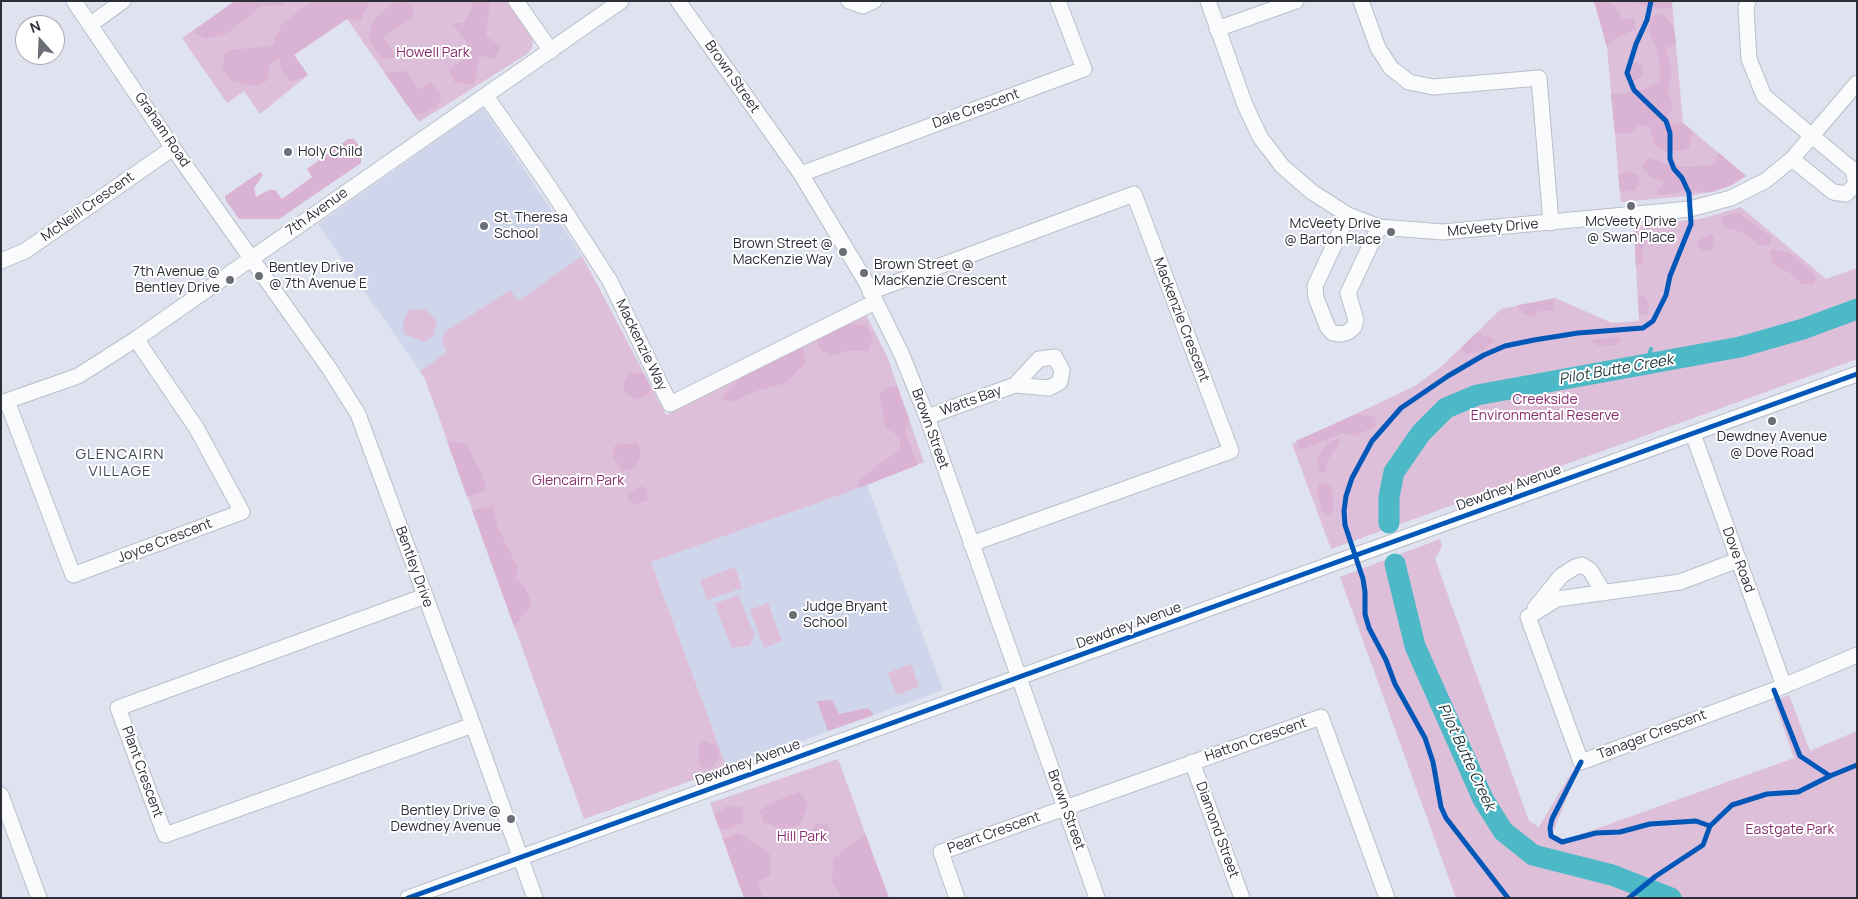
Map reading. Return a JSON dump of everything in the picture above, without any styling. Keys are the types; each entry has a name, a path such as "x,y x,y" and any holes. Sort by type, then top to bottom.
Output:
{"street":[{"name":"Graham Road","path":"74,1 173,148 252,257"},
{"path":"91,24 123,1"},
{"path":"516,1 551,51"},
{"name":"7th Avenue","path":"4,402 78,376 136,339 621,1"},
{"name":"Brown Street","path":"678,1 801,174 873,297 901,352 927,417 1097,898"},
{"path":"848,1 862,6 874,1"},
{"name":"Dale Crescent","path":"801,174 1084,69 1058,1"},
{"name":"McVeety Drive","path":"1208,1 1245,106 1260,137 1282,166 1312,192 1348,215 1379,227 1443,232 1690,209 1731,198 1765,181 1792,159 1857,84"},
{"path":"1217,29 1296,1"},
{"path":"1361,1 1378,48 1392,68 1409,82 1432,87 1539,78 1551,223"},
{"path":"1748,1 1746,8 1749,59 1764,96 1853,170 1856,184 1846,194 1833,192 1792,159"},
{"name":"Mackenzie Way","path":"486,96 550,188 610,281 670,404 873,297"},
{"name":"McNeill Crescent","path":"1,260 25,251 173,148"},
{"name":"Mackenzie Crescent","path":"873,297 1134,194 1230,451 972,544"},
{"path":"1348,215 1315,286 1316,298 1328,328 1333,333 1341,334 1348,332 1354,327 1356,320 1348,293 1379,227"},
{"name":"Bentley Drive","path":"252,257 329,368 358,414 473,724 535,898"},
{"name":"Joyce Crescent","path":"4,402 73,575 242,512 197,430 136,339"},
{"name":"Dewdney Avenue","path":"408,898 1857,374"},
{"name":"Watts Bay","path":"927,417 1015,386"},
{"name":"Dove Road","path":"1693,434 1784,686"},
{"path":"1528,617 1557,599 1680,582 1738,560"},
{"path":"1528,617 1561,576 1575,567 1582,565 1590,570 1604,593"},
{"name":"Plant Crescent","path":"425,596 118,708 165,835 473,724"},
{"name":"Tanager Crescent","path":"1528,617 1581,762 1784,686"},
{"path":"1784,686 1857,655"},
{"name":"Hatton Crescent","path":"1065,808 1321,716 1387,898"},
{"name":"Diamond Street","path":"1192,762 1242,898"},
{"path":"1,795 39,898"},
{"name":"Peart Crescent","path":"957,898 941,852 1065,808"}],"shaded area":[{"path":"235,1 285,1 283,5 261,6 228,33 206,39 192,32"},
{"path":"312,1 368,1 368,6 360,21 347,19 294,55 308,75 291,82 281,69 279,58 270,64 267,81 254,86 231,80 222,69 225,55 231,50 272,46 282,24"},
{"path":"398,1 407,1 413,8 414,16 383,37 398,58 383,59 368,39 374,19 391,4"},
{"path":"472,1 490,1 486,36 501,46 495,59 480,56 474,85 454,82 449,69 466,58 469,46 452,23 463,23 472,8"},
{"path":"1594,1 1603,1 1614,5 1623,19 1635,18 1635,30 1615,38 1607,47"},
{"path":"1626,1 1672,1 1672,8 1655,8"},
{"path":"1661,13 1674,27 1676,45 1666,48 1671,70 1668,92 1673,108 1667,117 1672,124 1683,123 1693,131 1689,148 1681,151 1666,151 1654,144 1650,127 1639,125 1631,133 1615,133 1611,94 1623,94 1646,88 1661,81 1658,52 1649,32 1652,17"},
{"path":"1633,62 1642,64 1643,75 1633,82 1628,72"},
{"path":"406,71 419,90 431,82 442,96 438,105 422,114 414,115 385,73"},
{"path":"483,108 582,256 420,371 318,224"},
{"path":"348,139 354,139 361,149 361,163 279,219 239,219 225,199 225,196 260,172 263,175 254,188 256,197 269,190 275,190 282,199 312,177 307,169"},
{"path":"1719,153 1746,176 1732,185 1712,192 1684,191 1663,195 1657,194 1657,188 1663,186 1663,180 1652,178 1642,169 1646,159 1650,158 1662,163 1685,167 1715,165 1716,157"},
{"path":"1624,172 1637,174 1640,182 1635,190 1620,192 1618,175"},
{"path":"1739,213 1771,237 1770,245 1760,246 1745,234 1722,226 1722,216"},
{"path":"1634,229 1648,235 1642,251 1644,261 1636,267"},
{"path":"1710,234 1714,237 1713,249 1704,251 1698,246 1697,241"},
{"path":"1774,249 1790,253 1816,276 1814,284 1802,284 1790,273 1773,264 1770,251"},
{"path":"1638,294 1645,296 1649,305 1646,315 1639,315"},
{"path":"1552,299 1554,311 1539,311 1532,317 1522,313 1518,305"},
{"path":"849,324 866,325 873,338 868,351 847,351 831,356 819,349 817,340"},
{"path":"1478,332 1483,336 1492,338 1493,342 1484,349 1467,355 1461,348"},
{"path":"1619,337 1621,341 1617,345 1599,346 1589,340"},
{"path":"803,347 805,363 786,383 756,391 731,402 722,398 741,377"},
{"path":"630,372 644,374 651,387 648,394 636,399 624,392 624,382"},
{"path":"897,386 909,419 905,431 918,465 859,488 859,481 882,462 900,451 900,437 886,428 879,394 888,387"},
{"path":"1356,414 1375,417 1376,426 1355,436 1343,433 1301,450 1296,441"},
{"path":"1339,438 1340,443 1327,461 1325,472 1319,473 1317,458 1327,443"},
{"path":"447,441 466,444 481,472 487,490 467,497"},
{"path":"637,443 641,452 635,468 622,471 612,455 615,445"},
{"path":"1320,483 1331,486 1334,507 1330,514 1324,514 1316,491"},
{"name":"Judge Bryant School","path":"867,485 943,690 727,768 651,562"},
{"path":"642,486 647,490 648,500 636,505 628,500 629,492"},
{"path":"492,506 498,528 518,568 515,578 525,587 532,604 514,626 472,510"},
{"path":"832,700 839,714 868,708 874,715 828,731 817,701"},
{"path":"703,741 717,746 720,756 710,769 699,765 698,748"},
{"path":"800,792 808,804 800,825 782,829 764,822 759,811 775,801"},
{"path":"727,806 742,807 743,823 724,830 719,827 714,815"},
{"path":"817,823 829,826 830,835 819,845 811,843"},
{"path":"739,833 770,854 770,875 757,882 763,898 744,898 723,839"},
{"path":"865,834 889,898 842,898 832,882 833,859"}],"green space":[{"name":"Howell Park","path":"235,1 507,1 531,35 533,42 532,48 527,54 419,122 347,19 294,55 308,75 260,114 244,91 227,103 182,38"},
{"path":"1594,1 1672,1 1683,123 1746,176 1732,185 1712,192 1621,202 1607,47"},
{"name":"Creekside Environmental Reserve","path":"1741,207 1826,279 1857,268 1857,359 1331,549 1292,444 1415,386 1443,365 1501,309 1555,298 1612,323 1639,321 1634,226 1700,219"},
{"name":"Glencairn Park","path":"582,256 666,415 866,315 887,356 924,462 848,492 651,562 727,768 584,819 425,379 420,371 447,352 442,342 445,332 510,290 518,301"},
{"path":"425,309 437,320 433,336 423,342 404,334 403,325 408,310"},
{"name":"Eastgate Park","path":"1440,539 1442,546 1435,559 1529,821 1539,827 1571,773 1576,775 1552,834 1565,840 1794,758 1774,701 1789,695 1810,751 1857,731 1857,898 1456,898 1340,577"},
{"path":"735,567 742,588 707,600 700,580"},
{"path":"738,595 755,636 749,646 732,648 714,604"},
{"path":"768,603 782,641 764,648 750,610"},
{"path":"911,664 919,687 897,695 888,673"},
{"name":"Hill Park","path":"838,759 889,898 744,898 710,803"}],"waterway":[{"name":"Pilot Butte Creek","path":"1389,523 1389,497 1394,472 1421,433 1446,408 1477,395 1740,347 1803,329 1857,309"},
{"path":"1638,366 1649,356 1651,349"},
{"name":"Pilot Butte Creek","path":"1395,564 1415,646 1483,799 1503,831 1533,855 1612,875 1671,898"},
{"name":"Pilot Butte Creek","path":"1540,850 1542,857"}],"cycle path":[{"path":"1508,898 1446,818 1441,807 1433,762 1425,738 1395,684 1386,660 1369,628 1365,614 1363,579 1345,525 1346,496 1352,478 1372,441 1401,408 1448,376 1484,355 1505,346 1534,340 1578,333 1643,328 1653,321 1666,295 1670,276 1691,224 1689,193 1670,159 1670,133 1666,121 1634,90 1627,73 1636,44 1647,20 1651,1"},
{"path":"408,898 1857,374"},
{"path":"1774,690 1800,756 1830,776"},
{"path":"1581,762 1552,819 1551,836 1562,842 1596,833 1620,832 1650,824 1696,821 1710,826"},
{"path":"1629,898 1656,876 1703,845 1710,826 1732,805 1767,794 1798,792 1857,765"}],"place":[{"name":"Holy Child","path":"288,152"},
{"name":"McVeety Drive @ Swan Place","path":"1631,206"},
{"name":"St. Theresa School","path":"484,226"},
{"name":"McVeety Drive @ Barton Place","path":"1391,232"},
{"name":"Brown Street @ MacKenzie Way","path":"843,252"},
{"name":"Brown Street @ MacKenzie Crescent","path":"864,273"},
{"name":"Bentley Drive @ 7th Avenue E","path":"259,276"},
{"name":"7th Avenue @ Bentley Drive","path":"230,280"},
{"name":"Dewdney Avenue @ Dove Road","path":"1772,421"},
{"name":"Judge Bryant School","path":"793,615"},
{"name":"Bentley Drive @ Dewdney Avenue","path":"511,819"}],"district":[{"name":"GLENCAIRN VILLAGE","path":"120,464"}]}
